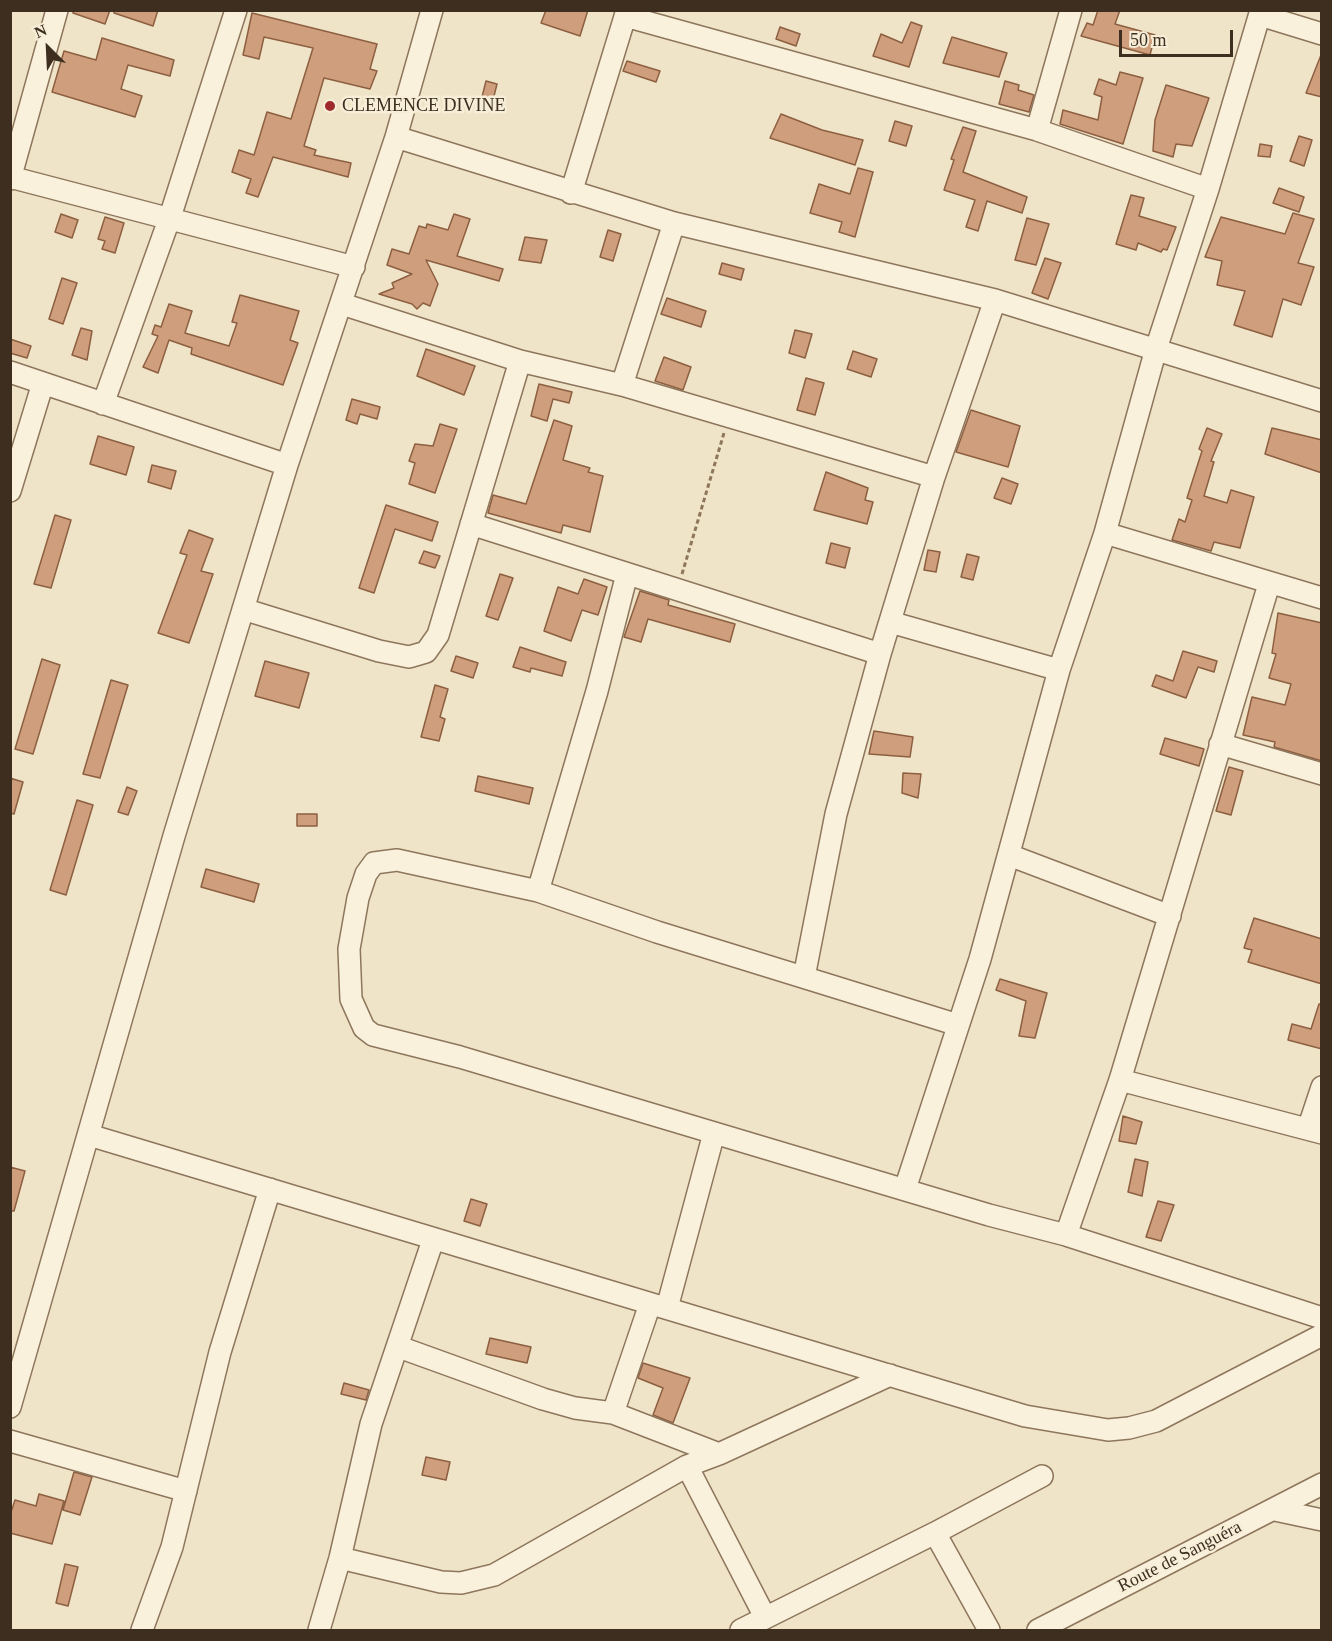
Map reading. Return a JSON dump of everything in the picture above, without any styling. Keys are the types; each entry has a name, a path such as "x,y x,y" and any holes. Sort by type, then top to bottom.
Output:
{"street":[{"path":"57,10 11,178 170,217 354,267"},
{"path":"103,404 170,217 236,10"},
{"path":"10,1407 174,836 287,465 396,137 432,10"},
{"path":"1037,130 1071,10"},
{"path":"905,1189 980,959 1059,670 1105,533 1156,349 1208,189 1261,13 1322,34"},
{"path":"571,193 626,14 1037,130 1208,189"},
{"path":"396,137 674,223 995,300 1322,401"},
{"path":"622,386 674,223"},
{"path":"804,977 836,814 880,654 934,477 995,300"},
{"path":"342,304 520,361 622,386 934,477"},
{"path":"243,609 379,651 409,657 419,656 432,646 438,635 520,361"},
{"path":"10,372 287,465"},
{"path":"10,491 43,383"},
{"path":"471,524 880,654"},
{"path":"1105,533 1322,598"},
{"path":"538,891 597,692 627,574"},
{"path":"1066,1235 1120,1080 1269,584"},
{"path":"890,622 1059,670"},
{"path":"1220,744 1322,774"},
{"path":"1009,855 1170,916"},
{"path":"958,1025 657,932 538,891 397,860 374,863 366,874 358,898 349,949 351,999 364,1028 388,1040 471,1060 1066,1235 1322,1318"},
{"path":"1120,1080 1315,1131 1322,1087"},
{"path":"613,1413 659,1306 714,1133"},
{"path":"89,1135 1025,1416 1108,1430 1129,1428 1156,1421 1322,1335"},
{"path":"142,1630 172,1547 220,1352 270,1189"},
{"path":"319,1630 340,1558 371,1424 399,1347 433,1240"},
{"path":"399,1347 543,1399 575,1408 613,1413 719,1454"},
{"path":"340,1558 441,1582 478,1581 494,1575 687,1466 719,1454 890,1375"},
{"path":"10,1441 186,1491"},
{"path":"687,1466 765,1617"},
{"path":"741,1630 936,1533 1042,1476"},
{"name":"Route de Sanguéra","path":"1038,1630 1063,1625 1195,1547 1275,1510 1322,1484"},
{"path":"1275,1510 1322,1520"},
{"path":"936,1533 989,1630"}],"path":[{"path":"677,590 729,418"}],"building":[{"path":"73,10 110,10 105,24 73,13"},
{"path":"114,10 158,10 153,26 114,13"},
{"path":"546,10 588,10 580,36 541,23"},
{"path":"1098,10 1120,10 1115,24 1155,35 1150,55 1081,36 1087,23 1093,25"},
{"path":"252,13 377,44 370,69 377,71 370,89 324,78 304,146 316,150 314,155 351,163 348,177 273,157 258,197 246,193 251,179 232,172 239,150 254,155 267,112 291,119 313,48 264,37 259,59 243,55"},
{"path":"911,22 922,26 909,67 873,56 881,34 902,43"},
{"path":"780,27 800,34 796,46 776,39"},
{"path":"952,37 1007,53 999,77 943,63"},
{"path":"102,38 174,60 170,76 128,65 121,89 142,96 135,117 52,92 64,51 96,60"},
{"path":"1322,55 1322,97 1306,93"},
{"path":"627,61 660,71 656,82 623,71"},
{"path":"1120,72 1143,78 1123,144 1060,124 1063,110 1098,120 1102,97 1094,94 1099,79 1116,85"},
{"path":"486,81 497,84 492,104 481,101"},
{"path":"1005,81 1019,85 1018,90 1034,95 1029,112 999,104"},
{"path":"1166,85 1209,98 1192,146 1176,144 1173,157 1153,151 1155,120"},
{"path":"781,114 822,130 863,140 855,165 770,138"},
{"path":"895,121 912,126 906,146 889,141"},
{"path":"963,127 976,131 963,172 1027,197 1022,213 987,201 978,231 966,227 975,200 944,190 954,160 951,159"},
{"path":"1299,136 1312,140 1304,166 1290,161"},
{"path":"1260,144 1272,146 1270,157 1258,156"},
{"path":"858,168 873,172 855,237 839,232 842,222 810,213 819,184 850,194"},
{"path":"1279,188 1304,197 1299,212 1273,203"},
{"path":"1131,195 1144,198 1139,216 1176,227 1167,250 1163,249 1161,252 1138,243 1136,250 1116,244"},
{"path":"1293,213 1314,219 1298,263 1314,267 1301,305 1283,299 1272,337 1234,325 1245,291 1217,285 1222,261 1205,257 1221,217 1285,234"},
{"path":"61,214 78,220 72,238 55,232"},
{"path":"454,214 470,219 457,256 503,269 499,281 426,260 438,284 430,306 423,303 417,309 412,304 379,294 394,288 392,283 412,274 387,265 392,249 409,254 419,226 426,228 427,224 448,230"},
{"path":"105,217 124,223 115,253 102,249 105,241 98,239"},
{"path":"1027,218 1049,224 1036,265 1015,260"},
{"path":"608,230 621,234 613,261 600,257"},
{"path":"525,237 547,240 541,263 519,260"},
{"path":"1045,258 1061,263 1048,299 1032,293"},
{"path":"722,263 744,269 741,280 719,274"},
{"path":"62,278 77,283 63,324 49,319"},
{"path":"240,295 299,311 290,340 298,343 283,385 191,354 192,348 169,340 158,373 143,367 158,336 152,334 155,325 161,327 169,304 192,311 185,333 229,346 237,323 232,322"},
{"path":"667,298 706,311 701,327 661,314"},
{"path":"81,328 92,331 87,360 72,355"},
{"path":"795,330 812,334 805,358 789,353"},
{"path":"10,339 31,346 27,358 10,353"},
{"path":"426,349 475,366 464,395 417,376"},
{"path":"853,351 877,359 871,377 847,369"},
{"path":"664,357 691,367 683,390 655,381"},
{"path":"806,378 824,383 815,415 797,410"},
{"path":"539,384 572,392 569,403 553,399 547,421 531,416"},
{"path":"352,399 380,407 377,419 360,414 357,424 346,420"},
{"path":"971,410 1020,426 1008,467 956,452"},
{"path":"554,420 572,426 563,460 590,468 588,472 603,476 590,532 563,525 561,533 488,513 493,495 526,504"},
{"path":"440,424 457,429 435,493 409,484 415,463 409,461 415,444 433,446"},
{"path":"1207,428 1222,434 1211,461 1214,462 1204,496 1227,503 1231,490 1254,497 1240,548 1214,542 1211,551 1172,540 1179,519 1185,522 1192,500 1187,498 1202,451 1199,449"},
{"path":"1272,428 1322,440 1322,473 1265,454"},
{"path":"98,436 134,447 126,475 90,464"},
{"path":"152,465 176,471 171,489 148,482"},
{"path":"826,472 868,488 865,500 873,502 867,524 814,510"},
{"path":"1002,478 1018,484 1011,504 994,498"},
{"path":"386,505 438,522 432,541 395,529 374,593 359,588"},
{"path":"55,515 71,520 51,588 34,584"},
{"path":"189,530 213,539 201,571 213,574 189,643 158,633 187,555 180,553"},
{"path":"831,543 850,548 845,568 826,563"},
{"path":"928,550 940,552 936,572 924,570"},
{"path":"424,551 440,556 435,568 419,563"},
{"path":"967,554 979,557 973,580 961,577"},
{"path":"500,574 513,578 498,620 486,616"},
{"path":"584,579 607,587 598,615 582,610 571,641 544,631 558,587 578,594"},
{"path":"640,591 669,600 668,605 735,624 730,642 648,619 641,642 624,637"},
{"path":"1278,613 1322,623 1322,761 1274,747 1275,742 1243,735 1252,697 1285,705 1291,684 1269,678 1276,654 1272,653"},
{"path":"520,647 566,662 562,676 531,668 530,672 513,667"},
{"path":"1183,651 1217,661 1214,672 1198,667 1186,698 1152,686 1156,675 1173,681"},
{"path":"456,656 478,663 473,678 451,671"},
{"path":"42,659 60,665 33,754 15,749"},
{"path":"265,661 309,673 299,708 255,696"},
{"path":"111,680 128,685 100,778 83,774"},
{"path":"435,685 448,689 440,717 445,719 439,741 421,737"},
{"path":"874,731 913,737 910,757 869,754"},
{"path":"1165,738 1204,749 1199,766 1160,754"},
{"path":"1229,767 1243,771 1231,815 1216,811"},
{"path":"903,773 921,774 918,798 902,793"},
{"path":"478,776 533,788 529,804 475,791"},
{"path":"10,778 23,782 14,814 10,813"},
{"path":"127,787 137,791 128,815 118,812"},
{"path":"77,800 93,805 66,895 50,890"},
{"path":"297,814 317,814 317,826 297,826"},
{"path":"206,869 259,884 254,902 201,887"},
{"path":"1254,918 1322,939 1322,984 1248,962 1252,950 1244,948"},
{"path":"1000,979 1047,993 1035,1038 1019,1036 1026,1001 996,990"},
{"path":"1319,1004 1322,1004 1322,1049 1288,1040 1292,1024 1311,1029"},
{"path":"1123,1116 1142,1122 1136,1144 1119,1141"},
{"path":"1135,1159 1148,1162 1142,1196 1128,1192"},
{"path":"10,1167 25,1171 14,1211 10,1211"},
{"path":"471,1199 487,1204 480,1226 464,1221"},
{"path":"1158,1201 1174,1205 1161,1241 1146,1237"},
{"path":"490,1338 531,1347 527,1363 486,1354"},
{"path":"643,1363 690,1378 673,1423 653,1415 663,1388 638,1378"},
{"path":"344,1383 369,1390 366,1400 341,1394"},
{"path":"426,1457 450,1462 446,1480 422,1475"},
{"path":"74,1472 92,1477 80,1515 63,1510"},
{"path":"39,1494 64,1501 52,1544 10,1533 10,1515 15,1500 36,1506"},
{"path":"65,1564 78,1567 68,1606 56,1603"}],"place":[{"name":"CLEMENCE DIVINE","path":"330,106"}]}
